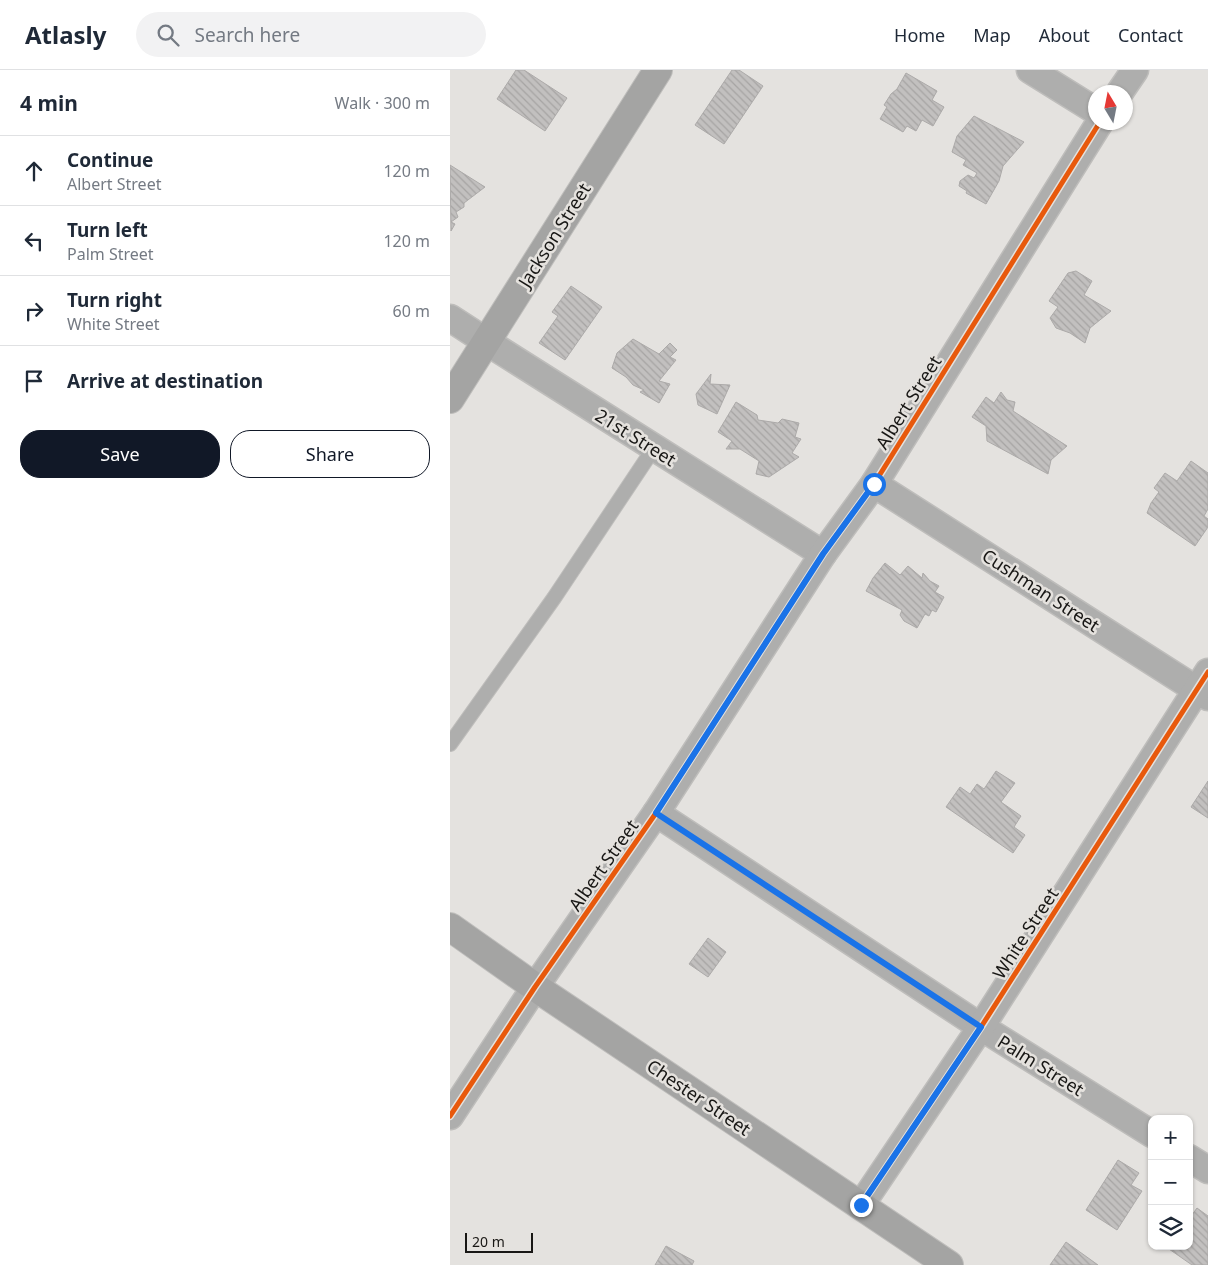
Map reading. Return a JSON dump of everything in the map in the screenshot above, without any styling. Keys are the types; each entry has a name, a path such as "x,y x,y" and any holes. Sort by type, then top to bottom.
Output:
{"street":[{"name":"Jackson Street","path":"450,399 658,70"},
{"path":"1030,70 1088,106"},
{"path":"1125,85 1135,70"},
{"name":"Albert Street","path":"450,1116 535,986 656,813 823,554 874,484 1095,130"},
{"name":"21st Street","path":"450,318 823,554"},
{"name":"Cushman Street","path":"874,484 1204,687"},
{"name":"White Street","path":"861,1205 981,1027 1204,687"},
{"name":"Palm Street","path":"656,813 981,1027 1148,1131"},
{"name":"Chester Street","path":"450,927 949,1265"},
{"path":"1192,1160 1208,1170"}],"lane":[{"path":"450,744 554,598 654,448"}],"building":[{"path":"516,70 524,70 567,98 545,131 497,99"},
{"path":"732,70 739,70 763,86 724,144 695,125"},
{"path":"906,73 937,91 932,100 944,107 933,126 922,120 916,131 907,126 903,132 880,119 887,107 884,105 891,94 897,89"},
{"path":"974,116 1024,142 1003,166 999,181 986,204 966,193 967,191 959,186 960,181 968,175 974,178 977,173 963,165 966,160 952,152 957,136"},
{"path":"450,165 485,187 464,203 464,207 456,212 458,217 451,222 455,224 451,231"},
{"path":"1076,271 1092,281 1084,295 1111,311 1090,328 1085,343 1070,333 1056,328 1050,318 1058,307 1049,301 1068,273"},
{"path":"571,286 602,307 565,360 539,343 558,316 552,312"},
{"path":"633,339 659,354 670,343 677,350 670,357 676,360 659,381 670,384 659,403 640,392 644,390 633,385 626,377 612,368 617,353"},
{"path":"711,374 710,384 730,385 717,414 698,405 696,394"},
{"path":"1001,392 1007,400 1015,402 1013,411 1067,446 1051,460 1048,474 987,441 986,426 972,417 986,397 994,403"},
{"path":"736,402 757,415 758,420 778,423 782,419 799,423 795,437 801,439 792,453 799,457 769,477 756,474 759,461 740,449 726,449 732,441 718,432"},
{"path":"1191,461 1208,473 1208,509 1204,516 1208,519 1208,527 1195,546 1147,513 1159,492 1154,488 1165,473 1177,481"},
{"path":"885,563 900,575 908,566 922,578 923,573 930,581 939,586 935,592 944,597 936,612 932,610 929,616 925,614 917,628 904,621 900,615 902,610 866,591 873,578"},
{"path":"996,771 1015,783 1001,802 1021,816 1014,827 1025,835 1013,853 946,807 960,787 970,794 977,784 984,789"},
{"path":"1208,781 1208,818 1191,807"},
{"path":"708,938 726,952 708,977 689,964"},
{"path":"1118,1160 1139,1173 1131,1185 1142,1191 1117,1230 1086,1210"},
{"path":"1197,1208 1208,1216 1208,1265 1192,1265 1170,1250 1193,1250 1193,1214"},
{"path":"1066,1242 1098,1265 1050,1265"},
{"path":"666,1246 694,1261 692,1265 655,1265"}],"cycle path":[{"path":"450,1116 535,987 656,813 823,554 874,484 1095,130"},
{"path":"861,1205 981,1027 1208,672"}],"route":[{"path":"861,1205 981,1027 656,813 823,554 874,484"}]}
